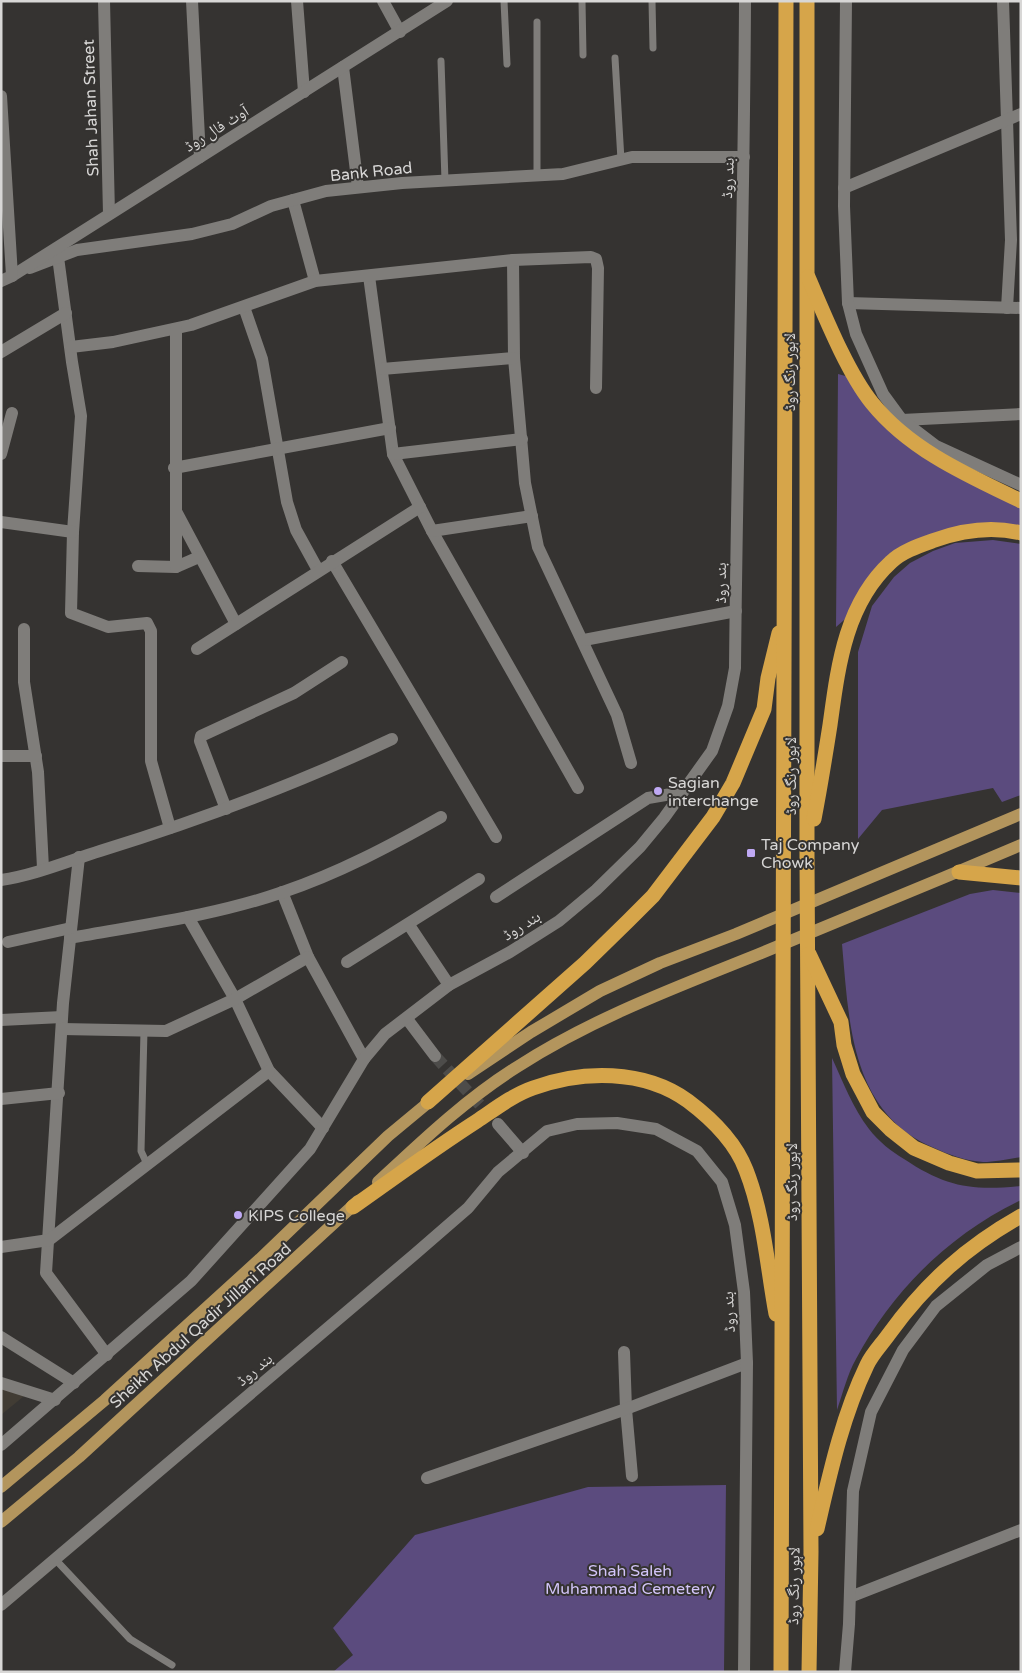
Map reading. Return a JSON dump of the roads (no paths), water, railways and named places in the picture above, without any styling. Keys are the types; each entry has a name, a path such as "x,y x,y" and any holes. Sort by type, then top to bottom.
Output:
{"highway":[{"name":"لاہور رنگ روڈ","path":"781,1672 784,1352 782,895 785,609 786,1"},
{"name":"لاہور رنگ روڈ","path":"807,1 807,858 811,1552 809,1672"},
{"path":"806,271 829,324 871,402 906,438 925,451 1021,501"},
{"path":"807,858 844,641 871,582 892,560 921,545 954,533 983,529 1007,529 1021,532"},
{"path":"428,1102 585,963 628,921 653,896 713,817 733,783 764,709 768,678 785,609"},
{"path":"959,872 1021,878"},
{"path":"808,950 841,1022 844,1045 852,1074 873,1112 890,1129 914,1148 949,1163 977,1171 1021,1170"},
{"path":"353,1207 462,1130 531,1089 563,1079 602,1076 640,1079 675,1092 707,1115 729,1138 746,1168 763,1228 784,1352"},
{"path":"811,1552 846,1417 868,1364 919,1296 945,1269 976,1244 1021,1216"}],"main road":[{"name":"Sheikh Abdul Qadir Jillani Road","path":"1,1487 126,1381 260,1259 388,1136 428,1102 531,1032 600,991 660,963 736,934 1021,814"},
{"name":"Sheikh Abdul Qadir Jillani Road","path":"1,1522 79,1457 433,1132 482,1091 518,1066 649,997 871,909 1021,845"}],"street":[{"name":"Shah Jahan Street","path":"104,1 109,214"},
{"path":"192,1 200,157"},
{"path":"296,1 304,92"},
{"path":"383,1 400,32"},
{"name":"آوٹ فال روڈ","path":"6,278 447,1"},
{"name":"بند روڈ","path":"1,1445 74,1384 191,1281 310,1149 364,1059 385,1034 449,985 510,952 559,921 596,890 640,847 712,751 728,706 735,668 737,422 744,157 745,1"},
{"path":"846,1 844,188 848,303 856,334 868,365 883,394 902,420 936,446 1021,485"},
{"path":"1003,1 1008,120 1016,237 1007,308"},
{"path":"344,67 358,188"},
{"path":"1,96 6,278"},
{"path":"844,188 1021,114"},
{"name":"Bank Road","path":"6,278 77,250 192,234 232,224 270,206 326,191 563,174 632,157 744,157"},
{"path":"293,200 315,281"},
{"path":"58,257 81,416 73,532 71,613 108,627 147,624 151,631 150,761 170,828"},
{"path":"70,346 113,342 176,329 315,281 514,260 578,257 596,259 598,268 596,388"},
{"path":"514,260 514,358 525,483 538,547 549,574 584,640 617,715 631,763"},
{"path":"369,276 394,454 432,531 578,788"},
{"path":"848,303 1021,308"},
{"path":"244,307 262,359 276,448 287,502 296,530 318,570"},
{"path":"1,352 66,313"},
{"path":"176,329 174,468 176,567"},
{"path":"382,369 514,358"},
{"path":"1,454 12,413"},
{"path":"902,420 1021,414"},
{"path":"174,468 390,428"},
{"path":"394,454 522,438"},
{"path":"197,649 332,561 420,507"},
{"path":"175,511 236,624"},
{"path":"432,531 532,516"},
{"path":"1,522 73,532"},
{"path":"138,566 176,567 200,557"},
{"path":"332,561 496,837"},
{"path":"584,640 736,611"},
{"path":"24,629 24,682 36,756 43,868"},
{"path":"226,809 200,741 201,736 294,693 342,662"},
{"path":"1,880 79,857 226,809 330,768 392,739"},
{"path":"1,756 36,756"},
{"path":"496,897 648,798 683,792"},
{"path":"8,942 188,917 282,892 371,856 441,817"},
{"path":"79,857 62,1023 46,1272 74,1314 106,1355"},
{"path":"347,962 479,879"},
{"path":"282,892 308,957 364,1059"},
{"path":"188,917 235,999 269,1071 324,1128"},
{"path":"409,924 449,985"},
{"path":"1,1020 166,1031 235,999 308,957"},
{"path":"407,1019 435,1056"},
{"path":"1,1247 49,1240 269,1071"},
{"path":"1,1099 59,1093"},
{"name":"بند روڈ","path":"1,1605 468,1208 498,1172 547,1131 577,1124 617,1123 656,1128 698,1151 722,1182 736,1225 744,1292 747,1363 744,1672"},
{"path":"498,1124 522,1153"},
{"path":"845,1672 850,1597 853,1491 871,1412 903,1350 936,1306 987,1265 1021,1247"},
{"path":"1,1337 74,1384"},
{"path":"624,1352 626,1409 632,1476"},
{"path":"427,1478 626,1409 747,1363"},
{"path":"1,1383 55,1400"},
{"path":"850,1597 1021,1530"}],"lane":[{"path":"504,1 507,64"},
{"path":"582,1 583,55"},
{"path":"652,1 653,48"},
{"path":"537,22 537,175"},
{"path":"615,58 621,160"},
{"path":"441,61 445,181"},
{"path":"144,1031 141,1151 147,1164"},
{"path":"54,1558 130,1639 172,1665"}],"tunnel":[{"path":"435,1056 494,1120"}],"place":[{"name":"Sagian interchange","path":"658,791"},
{"name":"Taj Company Chowk","path":"751,853"},
{"name":"KIPS College","path":"238,1215"}],"park label":[{"name":"Shah Saleh Muhammad Cemetery","path":"630,1579"}]}
